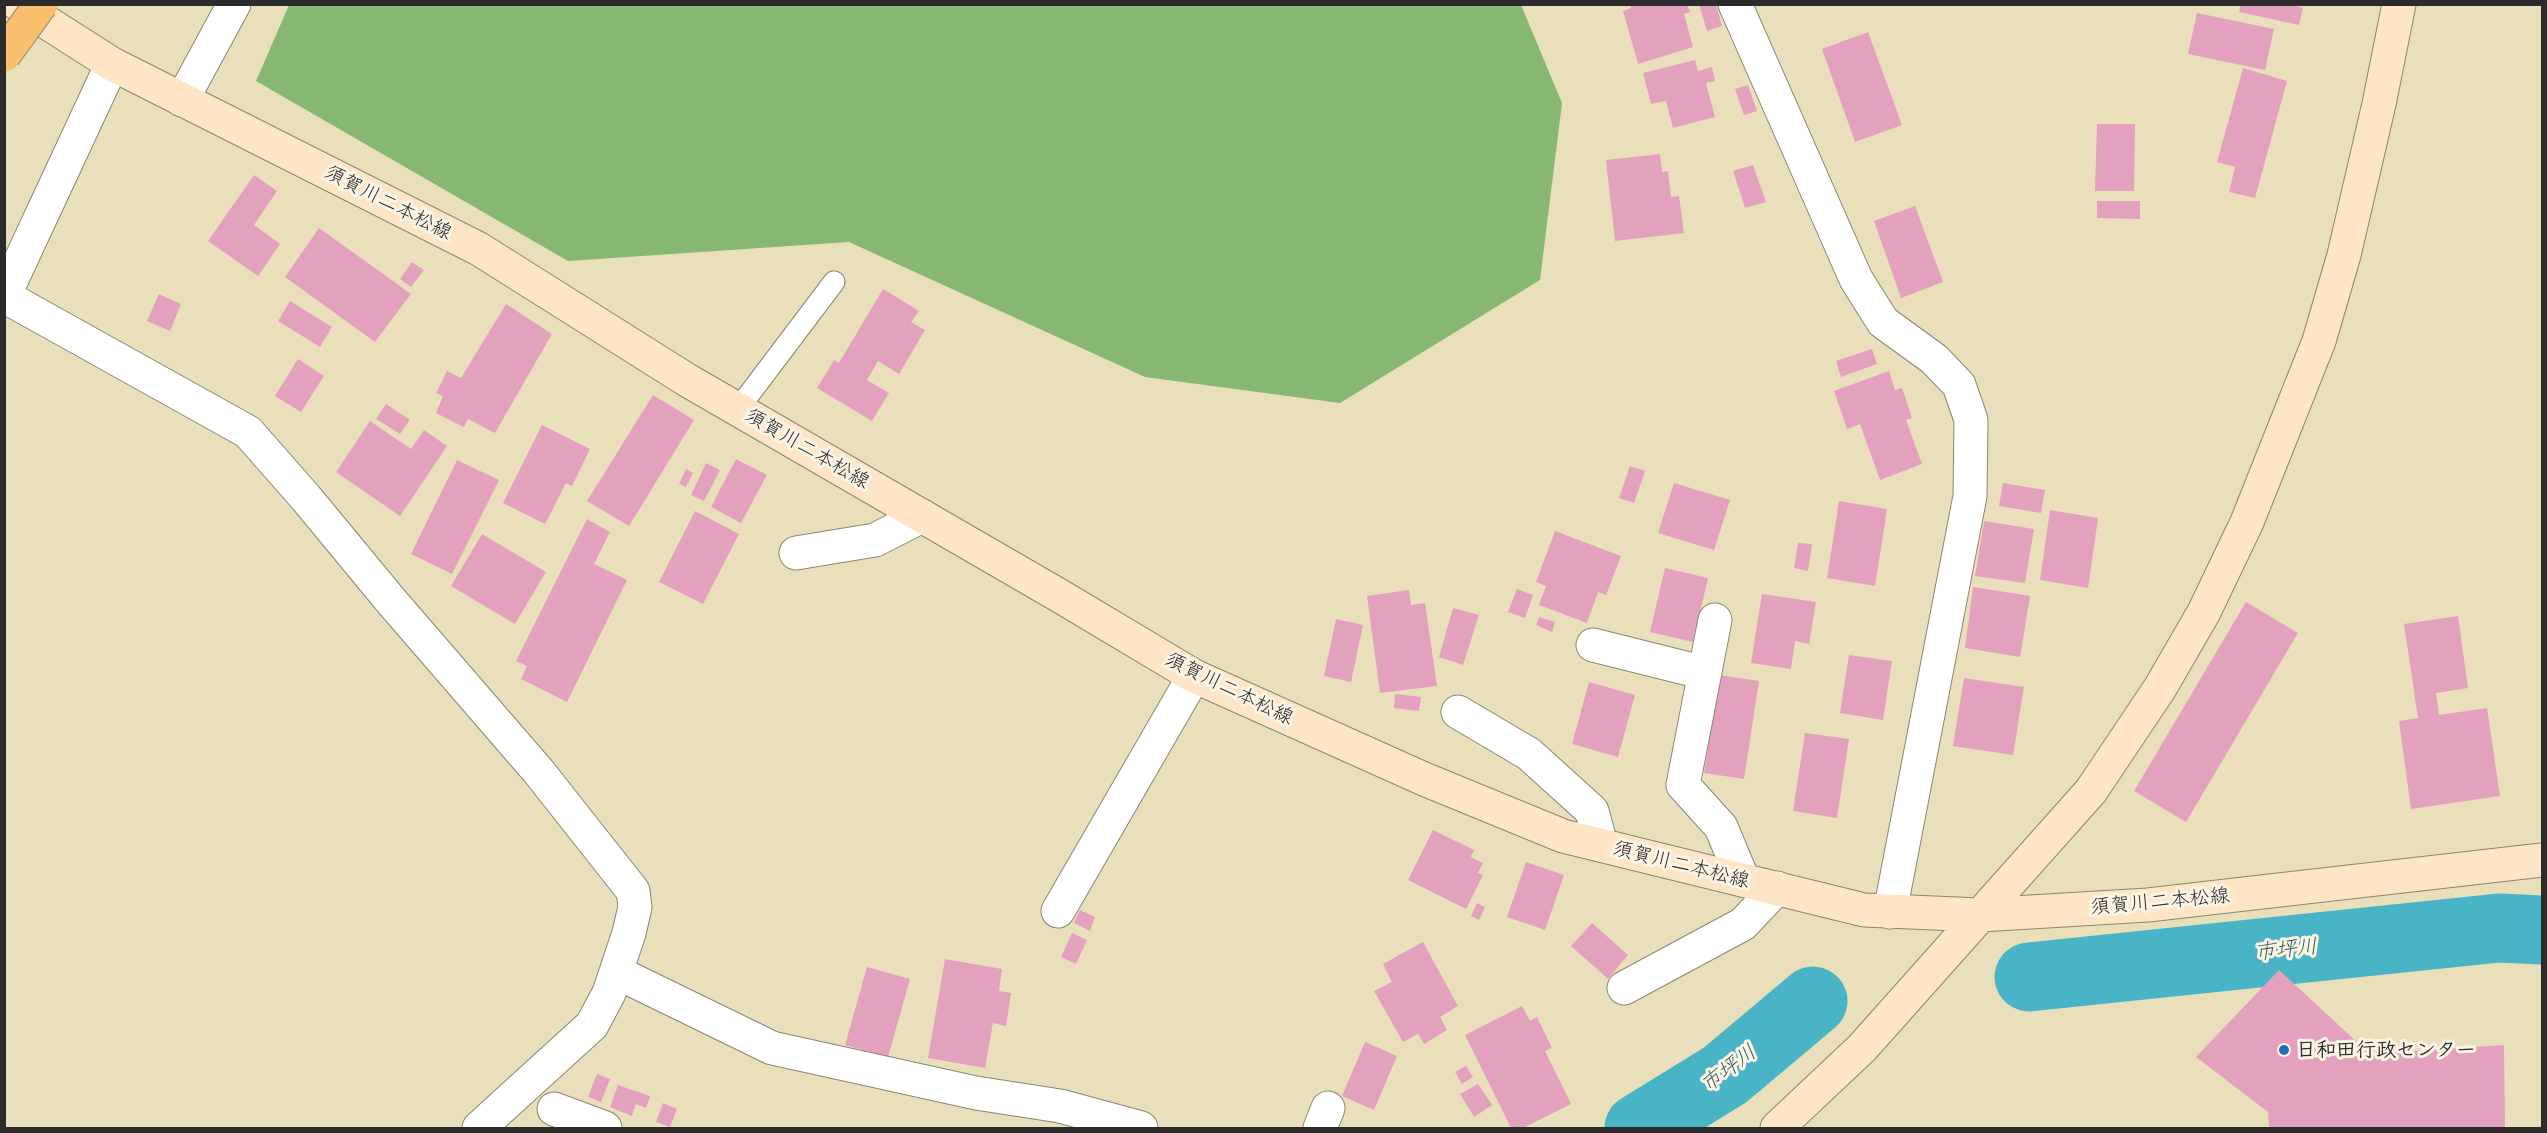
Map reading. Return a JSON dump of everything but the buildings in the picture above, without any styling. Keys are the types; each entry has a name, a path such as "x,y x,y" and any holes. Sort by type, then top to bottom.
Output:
{"highway":[{"path":"4,55 41,4"}],"main road":[{"name":"須賀川二本松線","path":"18,4 112,64 479,249 687,380 1194,676 1424,779 1563,836 1864,910 1980,915 2148,905 2542,860"},
{"path":"1777,1128 1862,1048 2091,792 2160,688 2205,612 2247,522 2319,341 2344,255 2379,104 2398,4"}],"street":[{"path":"182,100 234,4"},
{"path":"1735,4 1856,279 1882,322 1934,359 1959,385 1971,420 1970,496 1890,912"},
{"path":"112,64 4,296 238,427 255,441 540,772 633,891 635,907 616,972 609,993 592,1025 479,1128"},
{"path":"796,553 875,540 922,516"},
{"path":"1715,620 1683,785 1721,827 1743,880"},
{"path":"1593,645 1705,673"},
{"path":"1058,911 1194,676"},
{"path":"1458,712 1529,754 1592,811 1601,845"},
{"path":"1624,988 1743,924 1777,888"},
{"path":"616,972 772,1048 976,1093 1060,1106 1140,1128"},
{"path":"554,1109 605,1128"}],"lane":[{"path":"738,409 834,282"}],"green space":[{"path":"289,5 1521,5 1562,103 1540,280 1340,403 1145,377 849,242 568,261 256,81"}],"waterway":[{"name":"市坪川","path":"2029,977 2499,928 2542,930"},
{"name":"市坪川","path":"1639,1128 1725,1075 1813,1001"}],"place":[{"name":"日和田行政センター","path":"2284,1050"}]}
